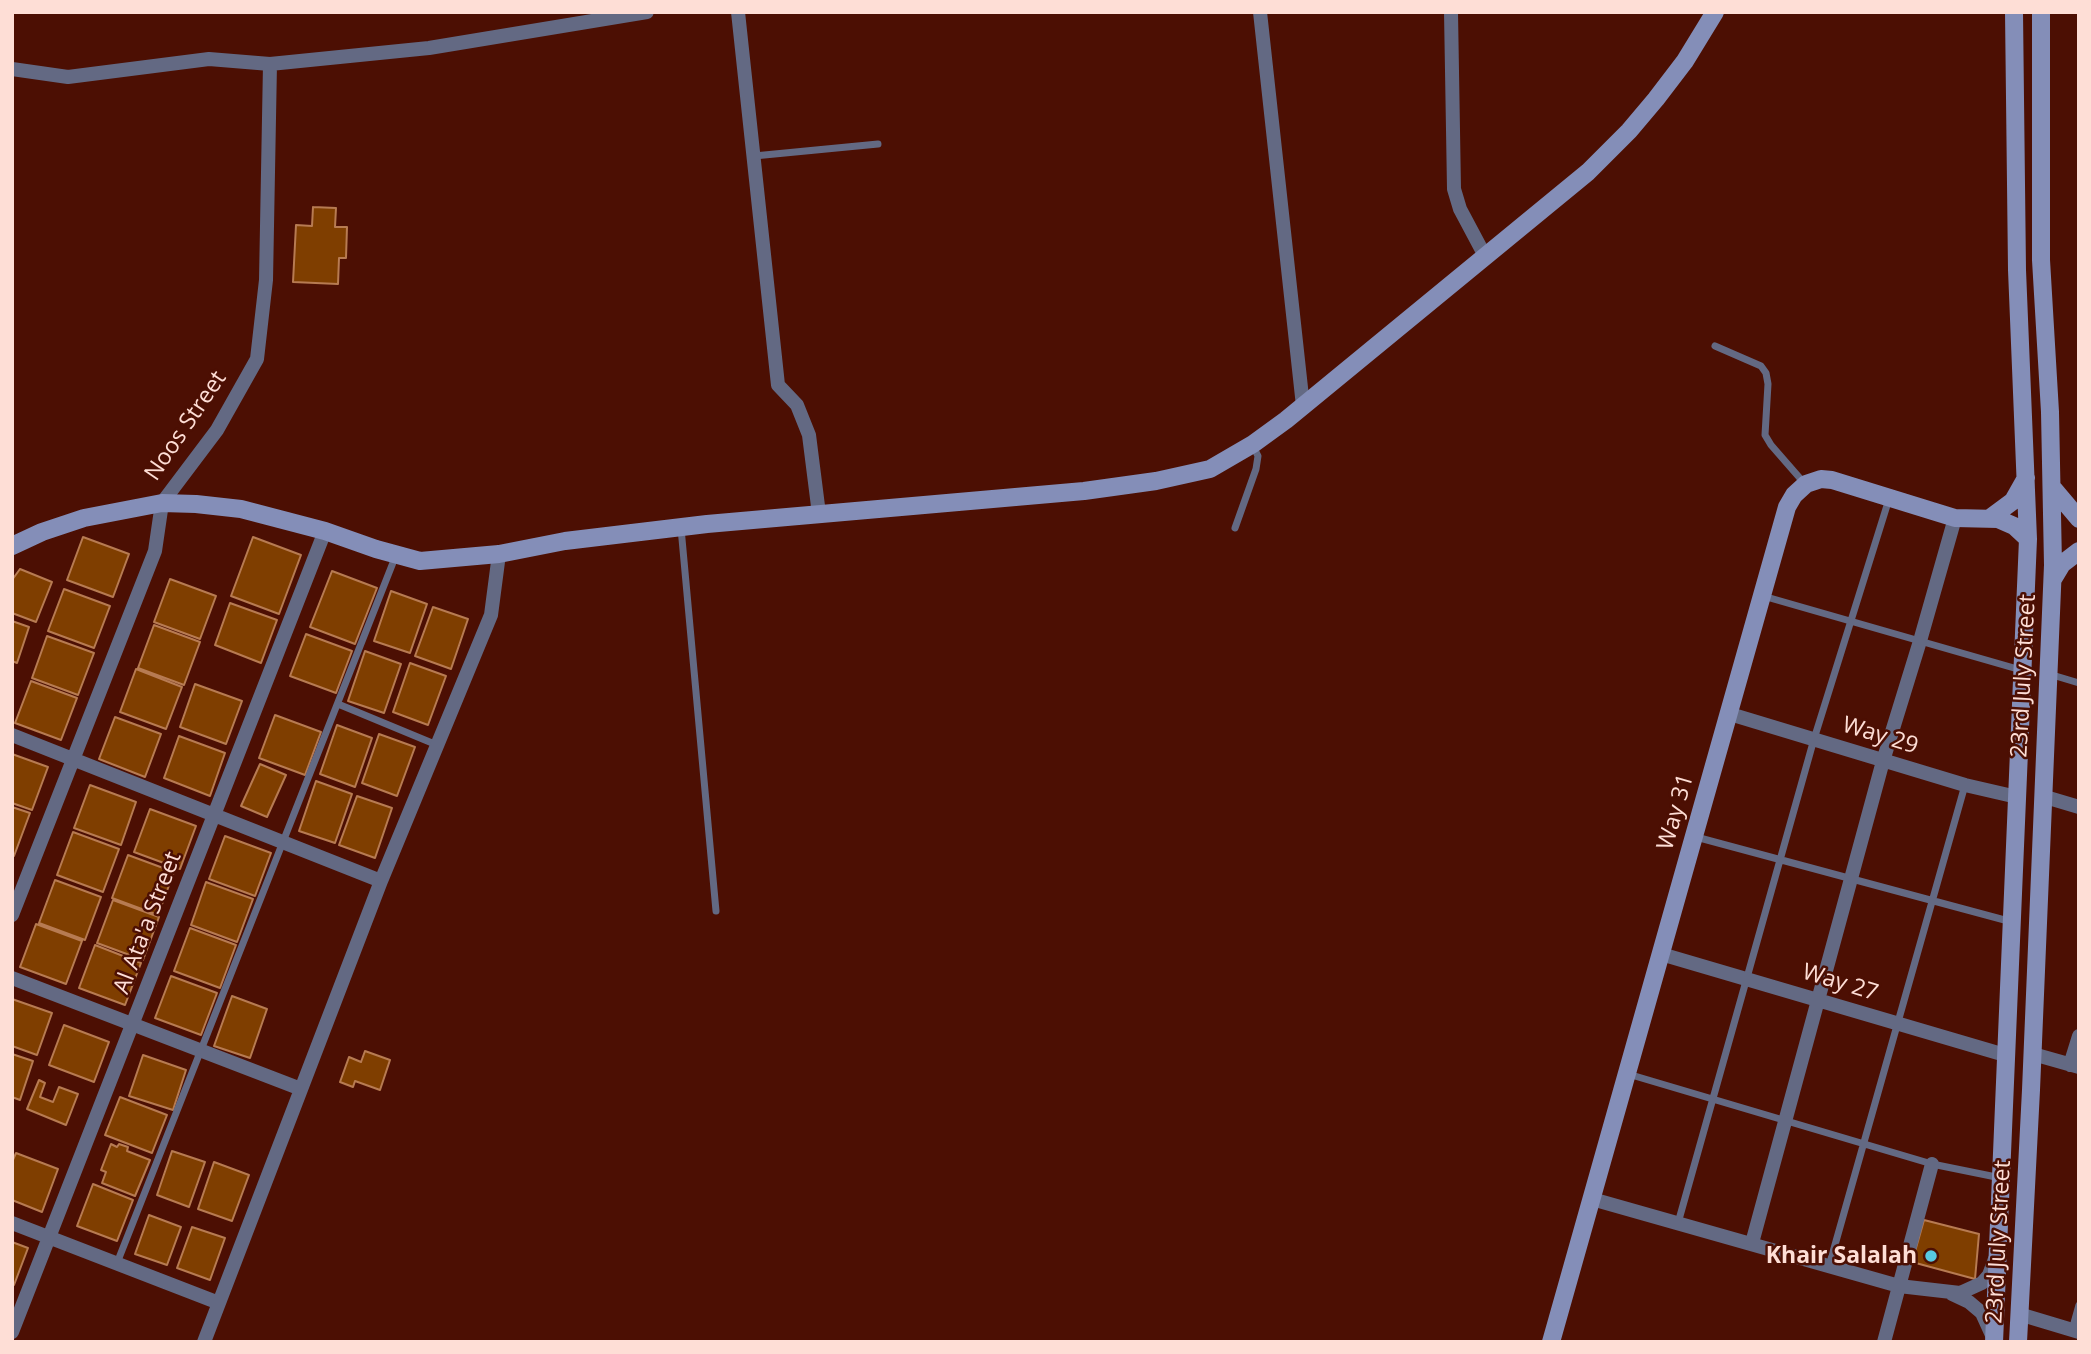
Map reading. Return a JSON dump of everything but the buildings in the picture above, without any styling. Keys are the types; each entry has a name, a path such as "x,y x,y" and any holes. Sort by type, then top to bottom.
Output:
{"street":[{"path":"12,69 68,77 209,60 270,64 429,48 647,12"},
{"path":"738,12 778,385 797,405 809,435 819,514"},
{"path":"1260,12 1303,406"},
{"path":"1451,12 1454,189 1485,256"},
{"path":"12,546 42,532 84,518 162,503 241,509 325,531 420,561 499,554 565,541 681,527 1084,491 1156,481 1210,469 1252,444 1303,406 1588,172 1629,131 1685,61 1715,12"},
{"name":"23rd July Street","path":"1994,1342 2028,539 2017,270 2014,12"},
{"name":"23rd July Street","path":"2018,1342 2053,579 2050,412 2041,260 2041,12"},
{"name":"Noos Street","path":"12,915 155,551 162,503 217,430 257,359 266,280 270,64"},
{"path":"1990,518 2013,501 2027,477"},
{"path":"1806,484 1821,479 1832,481 1955,518 1990,518 2014,526 2028,539"},
{"name":"Way 31","path":"1551,1342 1787,507 1794,495 1806,484"},
{"path":"2052,486 2079,519"},
{"path":"1752,1243 1883,761 1955,518"},
{"name":"Al Ata'a Street","path":"12,1332 325,531"},
{"path":"2053,579 2062,564 2079,551"},
{"path":"204,1342 381,881 492,615 499,554"},
{"name":"Way 29","path":"1730,713 1883,761 2017,797"},
{"path":"12,735 381,881"},
{"path":"2042,796 2079,807"},
{"name":"Way 27","path":"1661,954 2005,1055"},
{"path":"12,978 301,1089"},
{"path":"2033,1054 2075,1066 2079,1036"},
{"path":"1884,1342 1932,1164"},
{"path":"1592,1199 1899,1286 1948,1293 1960,1293 1976,1287 1989,1275 1998,1253"},
{"path":"12,1223 219,1303"},
{"path":"1948,1293 1969,1302 1982,1313 1994,1342"},
{"path":"2019,1314 2075,1331"}],"lane":[{"path":"753,156 878,144"},
{"path":"1715,346 1761,366 1766,373 1768,384 1765,435 1806,484"},
{"path":"1236,528 1256,469 1258,456 1252,444"},
{"path":"1678,1224 1814,739 1889,498"},
{"path":"681,527 716,911"},
{"path":"117,1264 396,555"},
{"path":"1763,596 2023,671"},
{"path":"2049,674 2079,682"},
{"path":"338,704 438,745"},
{"path":"1829,1267 1965,785"},
{"path":"1695,836 2012,923"},
{"path":"1628,1074 1932,1164 2001,1178"},
{"path":"2075,1331 2079,1305"}],"place":[{"name":"Khair Salalah","path":"1931,1256"}]}
